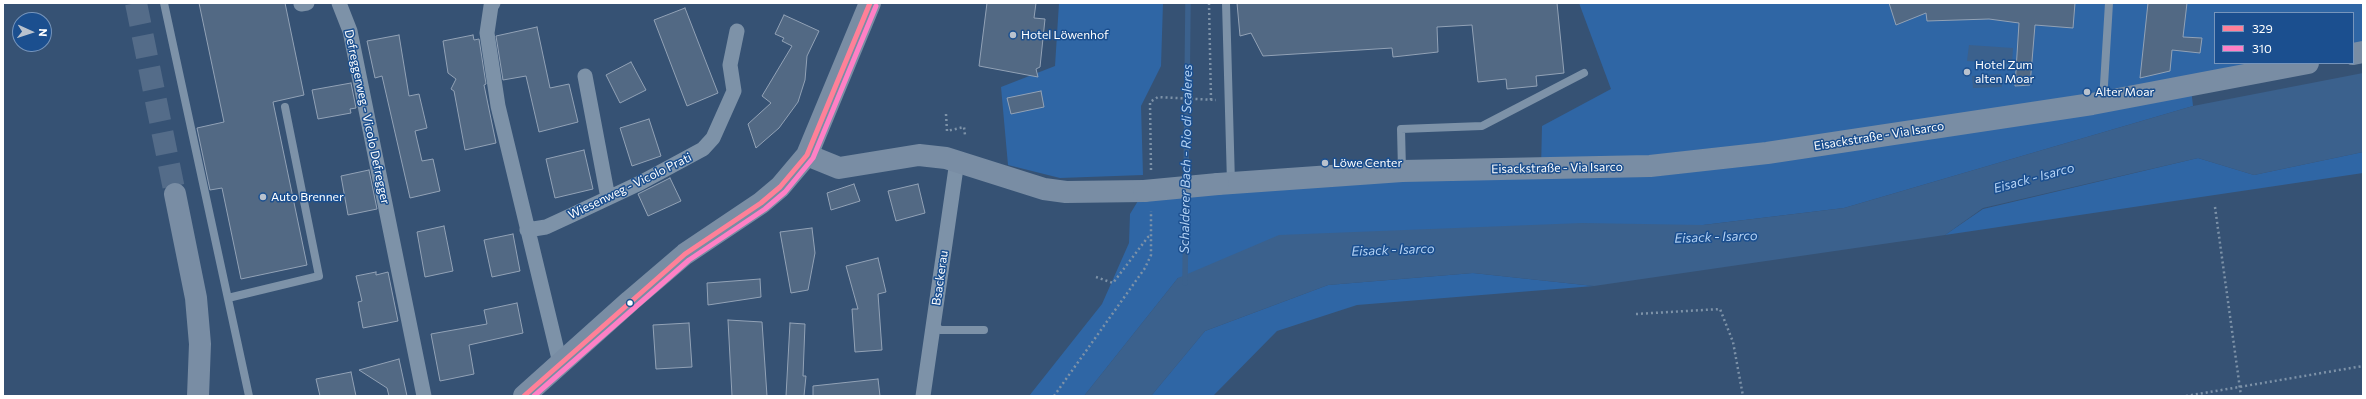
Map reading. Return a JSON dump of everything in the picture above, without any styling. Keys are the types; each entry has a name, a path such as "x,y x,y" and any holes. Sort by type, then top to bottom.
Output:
{"street":[{"name":"Defreggerweg - Vicolo Defregger","path":"339,3 350,31 424,396"},
{"path":"493,3 491,6 488,40 498,106 560,363"},
{"path":"524,396 685,254 761,203 780,187 807,155 870,3"},
{"name":"Wiesenweg - Vicolo Prati","path":"527,230 546,227 692,157 703,150 713,138 734,91 730,65 737,32"},
{"name":"Eisackstraße - Via Isarco","path":"807,155 838,168 918,155 958,161 1044,189 1066,192 1149,190 1402,171 1650,166 1767,153 2103,102 2303,64"},
{"path":"585,76 608,198"},
{"name":"Bsackerau","path":"923,396 958,161"},
{"path":"175,194 196,298 200,344 198,396"}],"lane":[{"path":"164,3 249,396"},
{"path":"1224,184 1226,3"},
{"path":"2103,102 2109,3"},
{"path":"1402,171 1401,129 1482,126 1584,73"},
{"path":"228,298 319,276 285,107"},
{"path":"933,323 940,330 984,330"}],"path":[{"path":"1054,396 1145,268 1151,255 1152,236 1149,190 1150,102 1158,97 1211,100 1212,90 1209,3"},
{"path":"946,114 947,131 964,127 965,135"},
{"path":"2215,207 2241,396"},
{"path":"1096,277 1113,283 1148,237 1152,236"},
{"path":"1636,314 1720,309 1733,342 1743,396"},
{"path":"2186,396 2363,366"}],"shaded area":[{"path":"1059,3 1163,3 1161,66 1141,106 1143,175 1060,178 1008,165 1001,87 1055,66"},
{"path":"1579,3 2363,3 2363,53 2354,55 2354,12 2214,12 2214,64 2307,64 2191,88 2193,106 1844,208 1703,225 1178,278 1084,396 1029,396 1102,304 1129,243 1130,214 1144,191 1541,169 1542,126 1611,89"},
{"path":"2363,152 2363,173 1945,235 1983,209 2198,158 2254,175"},
{"path":"1473,273 1594,286 1357,305 1277,331 1213,396 1151,396 1205,331 1328,285"}],"water":[{"path":"1969,45 2013,48 2012,64 1967,61"},
{"name":"Eisack - Isarco","path":"2363,73 2363,152 2254,175 2198,158 1983,208 1945,235 1594,286 1473,273 1328,285 1205,331 1151,396 1084,396 1178,278 1279,235 1582,223 1703,225 1844,208 2193,106"},
{"path":"2001,74 2002,87 1973,88 1972,76"}],"building":[{"path":"199,3 285,3 304,95 273,102 307,265 241,279 222,188 210,190 197,128 224,122"},
{"name":"Hotel Löwenhof","path":"987,3 1036,3 1034,18 1045,19 1040,67 1036,69 1038,77 979,66"},
{"path":"1237,3 1557,3 1564,73 1536,76 1537,86 1507,89 1506,79 1478,82 1472,25 1437,27 1438,52 1393,57 1392,48 1263,56 1251,33 1240,36"},
{"path":"1889,3 2075,3 2073,28 2035,25 2030,85 2015,86 2019,23 1989,19 1927,21 1926,13 1896,25"},
{"path":"2148,3 2187,3 2183,37 2202,38 2200,53 2172,50 2170,71 2140,78"},
{"path":"685,8 718,93 687,106 654,20"},
{"path":"784,15 819,31 807,56 805,80 798,102 779,128 756,148 748,124 771,103 762,96 792,46 782,41 784,38 775,34"},
{"path":"537,27 550,88 569,84 578,122 539,132 526,76 503,80 496,36"},
{"path":"399,35 409,96 419,94 427,128 415,131 422,161 433,159 440,191 410,198 382,76 375,78 367,41"},
{"path":"473,35 474,40 479,39 486,84 484,85 496,143 465,150 454,91 451,89 456,79 448,73 443,41"},
{"path":"631,62 646,90 620,103 606,75"},
{"path":"351,83 356,108 350,109 351,113 318,119 312,90"},
{"path":"1041,91 1044,107 1011,114 1007,98"},
{"path":"649,119 661,156 632,166 620,128"},
{"path":"584,150 593,189 555,198 546,159"},
{"path":"369,170 377,209 348,215 341,176"},
{"path":"670,178 681,201 648,216 638,194"},
{"path":"854,184 860,201 831,210 827,193"},
{"path":"918,184 925,213 896,221 888,191"},
{"path":"444,226 453,271 425,277 417,232"},
{"path":"812,228 815,253 808,290 791,293 780,232"},
{"path":"513,234 520,271 492,277 484,240"},
{"path":"878,258 886,292 878,294 882,350 855,352 852,309 858,309 846,266"},
{"path":"376,272 376,275 388,272 398,321 363,328 358,302 362,301 356,276"},
{"path":"760,279 761,297 708,305 707,283"},
{"path":"517,303 523,333 469,345 474,374 440,381 431,334 487,324 484,310"},
{"path":"728,320 762,322 767,396 732,396"},
{"path":"689,323 692,367 656,369 653,325"},
{"path":"790,323 805,324 803,376 806,376 804,396 786,396"},
{"path":"399,359 407,396 389,396 387,388 359,370"},
{"path":"351,372 356,396 320,396 316,379"},
{"path":"878,379 880,396 813,396 813,386"}],"waterway":[{"name":"Schalderer Bach - Rio di Scaleres","path":"1186,183 1188,3"},
{"name":"Schalderer Bach - Rio di Scaleres","path":"1185,283 1186,191"}],"tunnel":[{"path":"136,3 175,194"}],"transit line":[{"name":"329","path":"524,396 685,254 761,203 780,187 807,155 870,3"},
{"name":"310","path":"534,396 689,260 765,209 785,192 813,158 876,6"}],"place":[{"name":"Hotel Löwenhof","path":"1013,35"},
{"name":"Hotel Zum alten Moar","path":"1967,72"},
{"name":"Alter Moar","path":"2087,92"},
{"name":"Löwe Center","path":"1325,163"},
{"name":"Auto Brenner","path":"263,197"}]}
